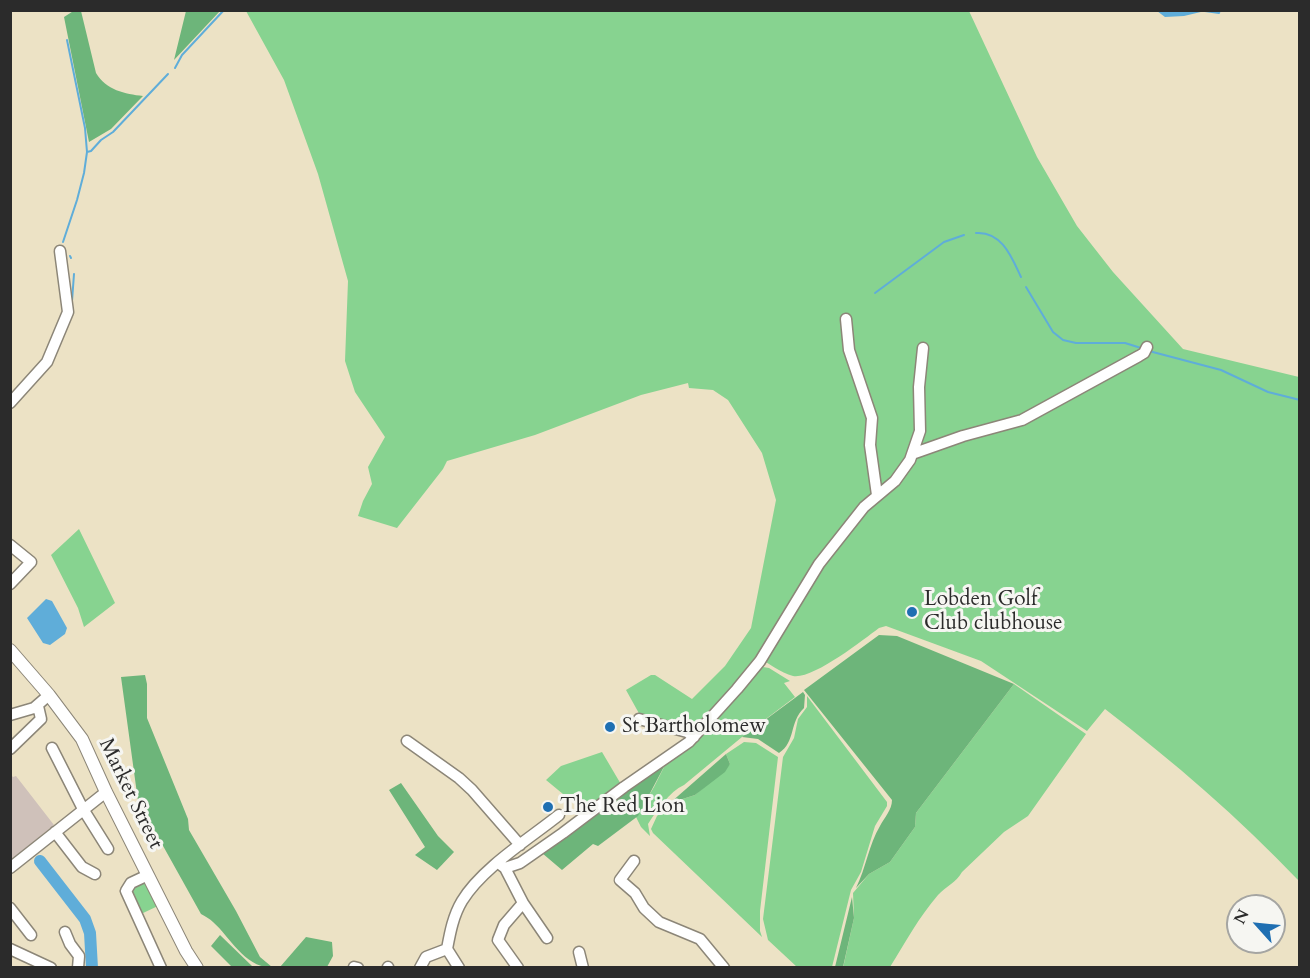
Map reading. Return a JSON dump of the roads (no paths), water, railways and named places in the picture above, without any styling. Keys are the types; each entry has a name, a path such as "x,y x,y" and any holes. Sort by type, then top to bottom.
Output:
{"main road":[{"name":"Market Street","path":"12,656 49,695 82,739 190,965"}],"street":[{"path":"10,403 46,362 68,312 60,251"},
{"path":"846,319 849,350 872,418 870,446 877,495"},
{"path":"912,454 963,436 1022,420 1139,356 1147,347"},
{"path":"501,865 520,863 694,737 760,661 819,564 864,507 895,481 912,454 920,431 919,387 923,348"},
{"path":"10,545 31,562 10,584"},
{"path":"10,715 38,706 49,695"},
{"path":"10,749 41,719 38,706"},
{"path":"639,719 687,732 694,737"},
{"path":"406,741 459,778 520,845"},
{"path":"52,748 83,809 108,849"},
{"path":"10,868 106,792"},
{"path":"459,968 447,950 452,926 461,902 467,893 501,865 520,845 559,815"},
{"path":"55,832 82,867 95,875"},
{"path":"634,861 620,880 635,893 644,908 659,921 700,939 724,968"},
{"path":"501,865 547,938"},
{"path":"148,875 130,883 126,891 161,968"},
{"path":"518,968 498,940 504,925 523,903"},
{"path":"10,908 31,935"},
{"path":"64,932 79,956 78,968"},
{"path":"10,950 51,968"},
{"path":"420,968 426,957 447,950"},
{"path":"579,952 584,968"}],"water":[{"path":"1205,10 1184,16 1165,17 1157,11"},
{"path":"46,599 52,601 67,628 65,634 50,645 43,643 27,618"}],"waterway":[{"path":"175,68 182,55 224,10"},
{"path":"1205,11 1219,13 1220,10"},
{"path":"63,242 77,200 87,152 85,128 67,40"},
{"path":"87,152 113,132 168,74"},
{"path":"976,233 993,236 999,241 1010,254 1021,277"},
{"path":"875,293 944,242 964,235"},
{"path":"72,301 74,274"},
{"path":"1026,287 1053,332 1063,340 1076,343 1125,343 1141,348"},
{"path":"1149,351 1221,370 1268,392 1300,400"},
{"path":"40,861 85,919 90,933 92,968"}],"place":[{"name":"Lobden Golf Club clubhouse","path":"912,612"},
{"name":"St Bartholomew","path":"610,727"},
{"name":"The Red Lion","path":"548,807"}]}
